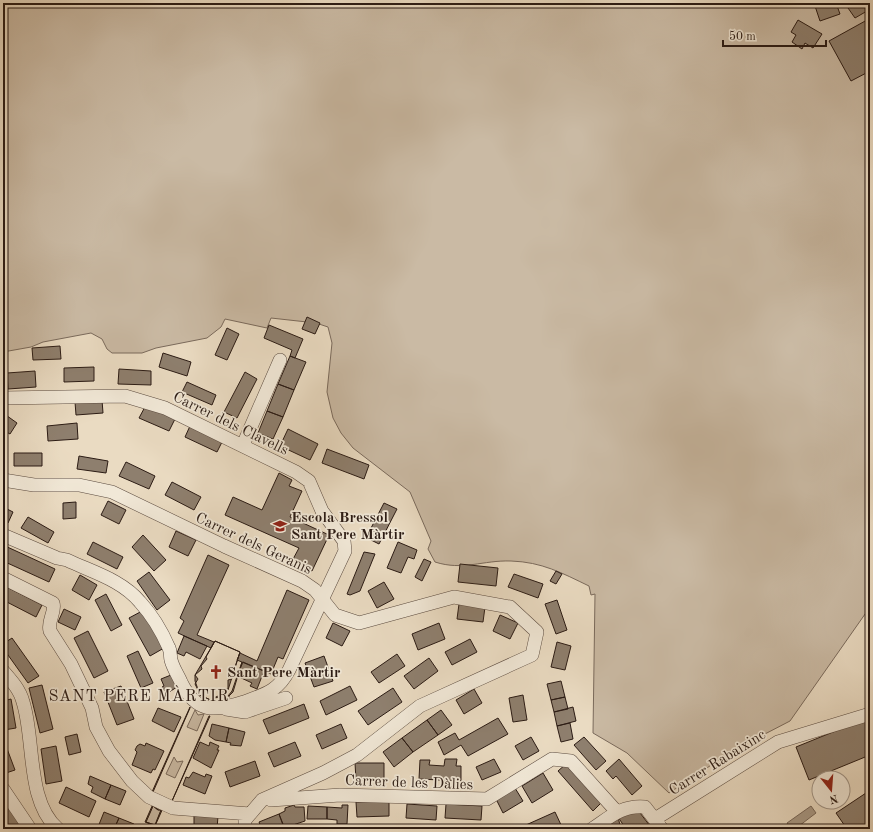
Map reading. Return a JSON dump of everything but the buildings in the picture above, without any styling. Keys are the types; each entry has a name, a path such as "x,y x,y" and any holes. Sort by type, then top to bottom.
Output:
{"street":[{"path":"242,445 280,360"},
{"name":"Carrer dels Clavells","path":"3,398 125,396 165,408 296,472 309,482 322,511 344,541 345,551 289,670 278,686 263,695 223,708"},
{"name":"Carrer dels Geranis","path":"3,480 34,484 79,485 112,492 224,546 302,581 315,590 335,615 359,623 454,597 510,607 537,632 532,655 420,706 357,755 323,773 262,800 245,820 245,829"},
{"path":"3,535 57,558 67,560 126,588 140,601 151,616 170,650 173,665 192,700 206,708 223,708 245,712 286,698"},
{"path":"3,578 52,603 54,607 48,626 50,631 71,664 92,708 94,721 109,751 132,781 152,799 173,808 250,814"},
{"path":"3,671 14,685 23,702 39,796 51,823 58,829"},
{"name":"Carrer Rabaixinc","path":"592,829 617,812 632,806 645,807 659,824 778,742 870,714"},
{"name":"Carrer de les Dàlies","path":"262,800 340,795 487,799 552,759 571,761 617,812"},
{"path":"3,789 30,829"}],"shaded area":[{"path":"3,3 870,3 870,607 790,721 734,750 669,793 627,753 593,733 595,594 591,595 589,586 552,569 522,562 501,561 455,566 435,562 428,549 431,541 410,492 353,448 341,433 333,418 327,392 332,343 328,327 316,323 271,318 267,328 225,319 221,327 207,338 156,348 142,353 112,353 107,349 102,339 91,333 43,342 31,347 3,352"},
{"path":"195,710 198,715 204,714 197,731 187,727"},
{"path":"174,757 177,762 183,761 175,778 166,774"},
{"path":"153,806 158,810 161,810 155,825 146,822"},
{"path":"811,806 811,810 814,810 816,813 795,829 791,829 787,823"}],"place":[{"name":"Escola Bressol Sant Pere Màrtir","path":"280,526"},
{"name":"Sant Pere Màrtir","path":"216,672"}],"district":[{"name":"SANT PERE MÀRTIR","path":"139,695"}]}
